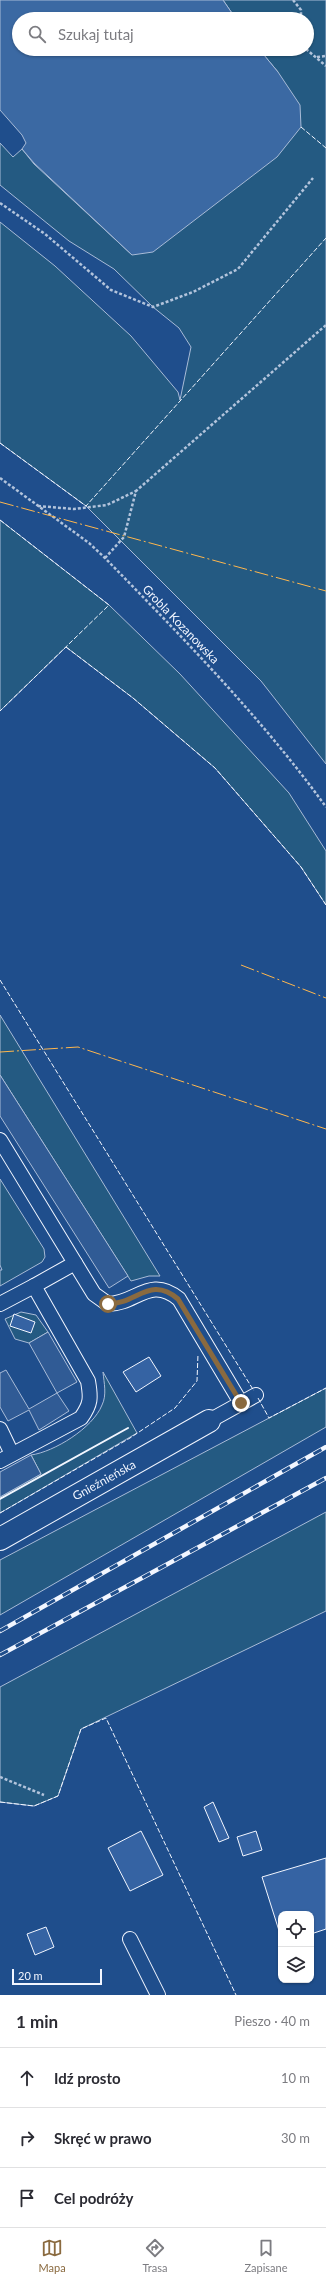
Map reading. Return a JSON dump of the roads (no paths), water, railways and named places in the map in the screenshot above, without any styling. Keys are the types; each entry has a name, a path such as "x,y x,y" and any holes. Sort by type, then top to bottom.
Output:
{"street":[{"name":"Gnieźnieńska","path":"0,1539 209,1421"}],"lane":[{"path":"0,1140 94,1294 108,1304 124,1302 151,1289 170,1292 182,1305 241,1403"},
{"path":"0,1304 74,1263"},
{"path":"0,1429 6,1457 81,1418 89,1407 88,1381 34,1286"},
{"path":"209,1421 256,1395"},
{"path":"130,1939 158,1995"}],"railway":[{"path":"0,1631 326,1447"},
{"path":"0,1655 326,1478"}]}
